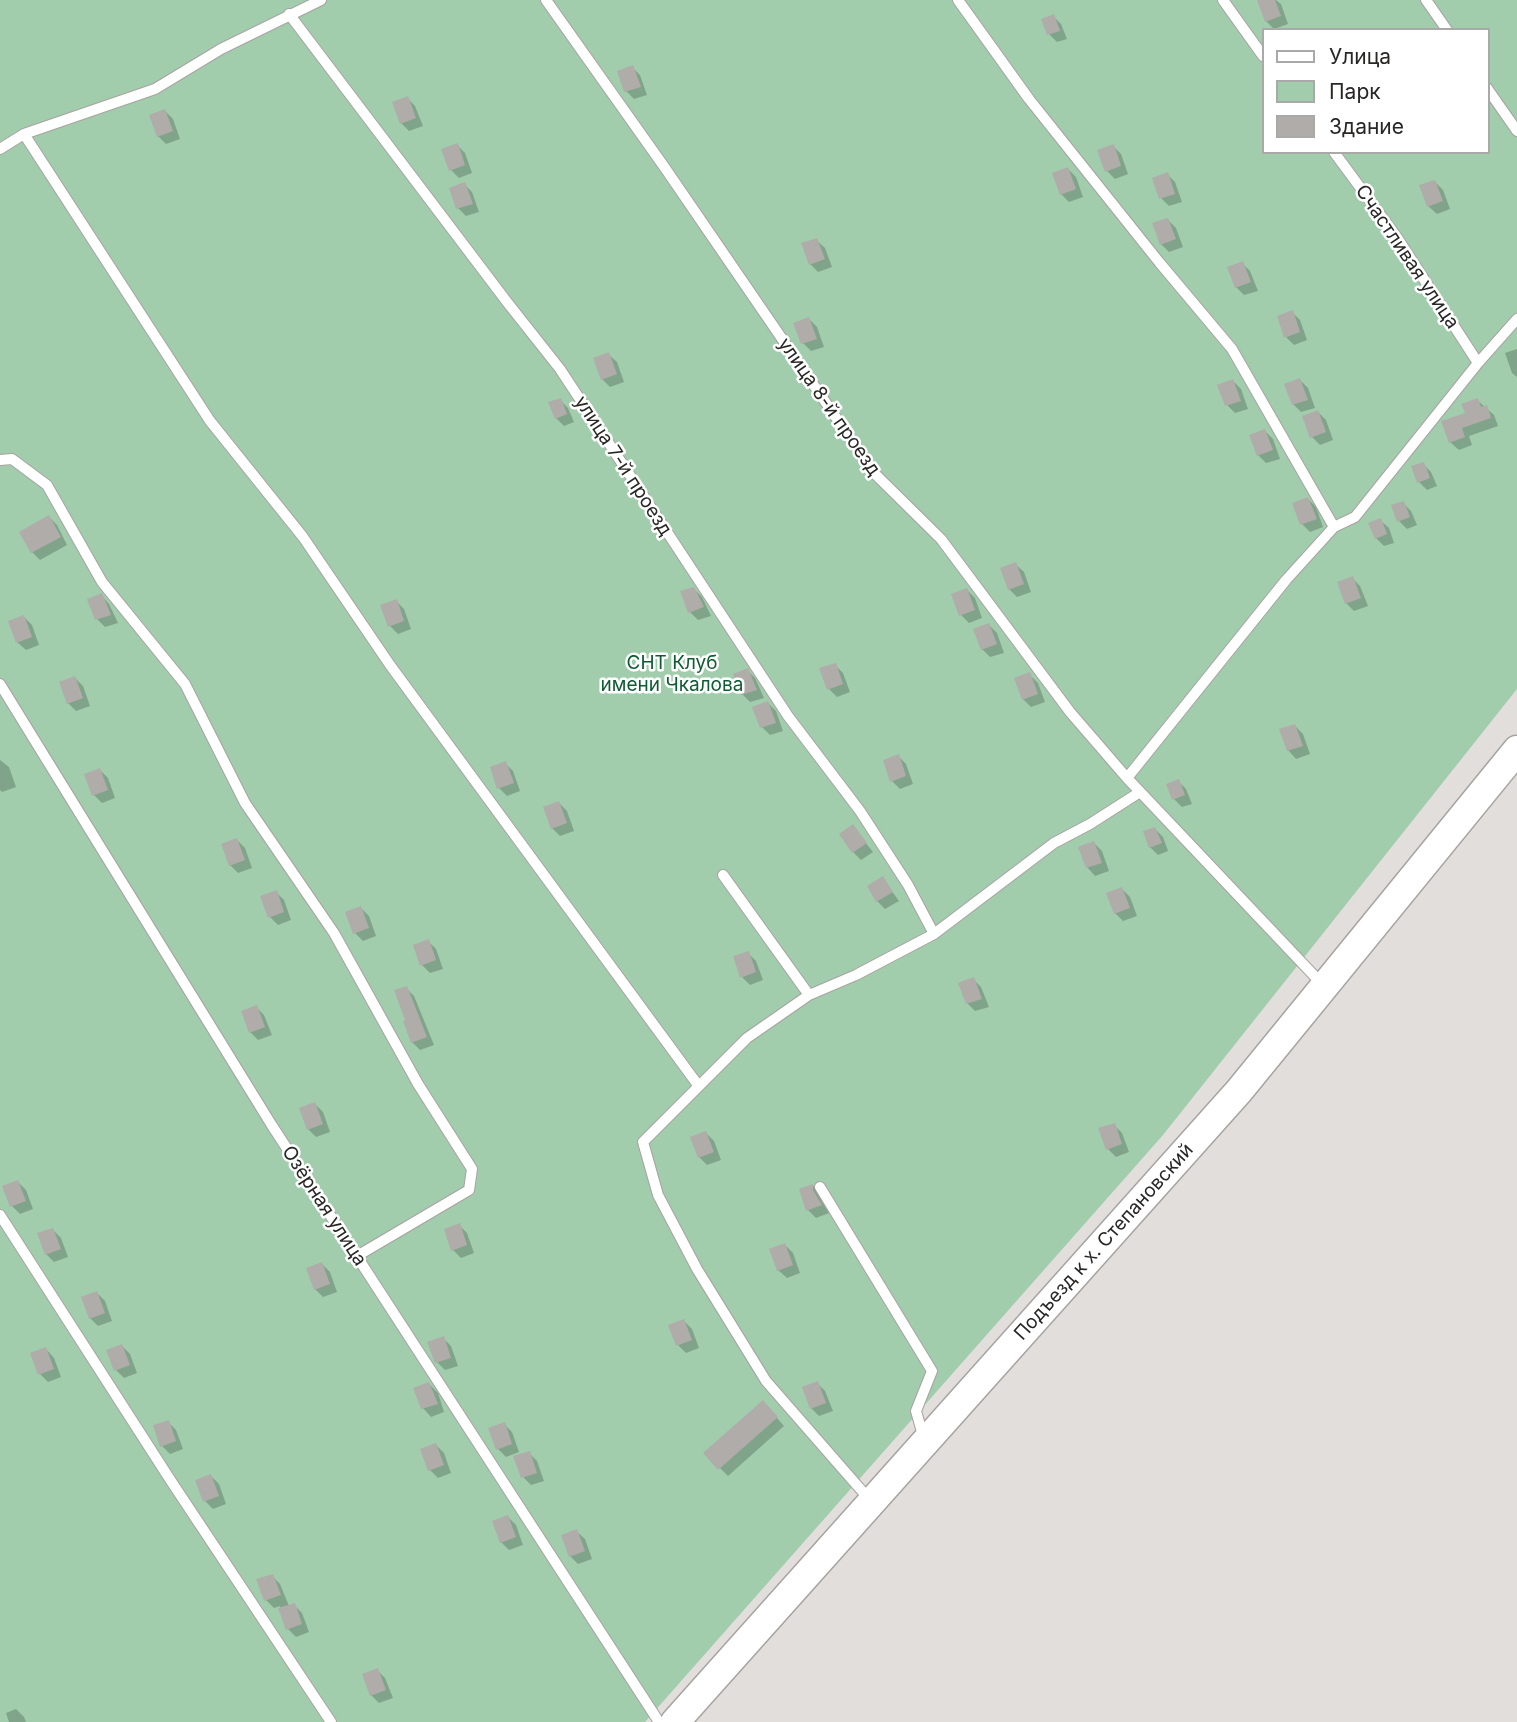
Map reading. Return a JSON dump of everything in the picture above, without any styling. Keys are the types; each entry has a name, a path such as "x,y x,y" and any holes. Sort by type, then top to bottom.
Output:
{"street":[{"name":"Подъезд к х. Степановский","path":"675,1722 1239,1091 1517,750"}],"lane":[{"path":"0,149 24,134 155,89 221,49 321,0"},
{"name":"улица 8-й проезд","path":"546,0 665,167 874,473 941,539 1070,712 1127,778 1324,986"},
{"path":"958,0 1037,110 1232,349 1334,527"},
{"path":"1223,0 1262,55"},
{"path":"1426,0 1446,28"},
{"name":"улица 7-й проезд","path":"289,14 560,369 788,716 867,822 908,885 934,934"},
{"path":"1489,91 1517,131"},
{"path":"24,134 210,421 303,537 398,676 698,1085"},
{"name":"Счастливая улица","path":"1335,154 1398,239 1478,363"},
{"path":"1127,778 1286,580 1334,527 1355,517 1478,363 1517,319"},
{"path":"0,460 12,459 47,485 102,582 185,684 245,803 334,933 418,1084 472,1170 469,1190 357,1256"},
{"name":"Озёрная улица","path":"0,684 271,1124 659,1722"},
{"path":"871,1502 766,1381 697,1269 658,1195 643,1142 747,1038 809,995 856,975 934,934 1054,843 1140,792"},
{"path":"723,875 809,995"},
{"path":"820,1187 932,1371 916,1411 925,1442"},
{"path":"0,1215 171,1481 331,1722"}],"green space":[{"name":"СНТ Клуб имени Чкалова","path":"0,0 1517,0 1517,689 1163,1135 645,1722 0,1722"}],"building":[{"path":"1257,0 1275,0 1281,16 1265,22"},
{"path":"1054,14 1060,31 1047,35 1041,19"},
{"path":"633,65 641,87 624,92 617,71"},
{"path":"408,96 416,118 400,124 392,102"},
{"path":"165,109 173,131 157,137 149,115"},
{"path":"458,143 465,165 449,171 441,149"},
{"path":"1114,144 1121,166 1105,172 1097,150"},
{"path":"1068,167 1076,189 1060,195 1052,173"},
{"path":"1168,172 1175,194 1159,199 1152,178"},
{"path":"1435,180 1443,201 1427,207 1419,185"},
{"path":"465,182 473,204 456,209 449,188"},
{"path":"1168,218 1176,239 1160,245 1152,223"},
{"path":"817,238 825,259 809,265 801,243"},
{"path":"1243,261 1251,282 1235,288 1227,267"},
{"path":"1293,310 1300,332 1284,338 1277,316"},
{"path":"809,317 817,339 801,344 793,323"},
{"path":"609,352 617,374 601,380 593,358"},
{"path":"1300,378 1308,400 1292,405 1284,384"},
{"path":"1233,379 1241,401 1225,406 1217,385"},
{"path":"561,398 567,414 555,419 548,402"},
{"path":"1478,398 1481,407 1487,405 1491,418 1462,428 1465,437 1449,443 1441,421 1465,413 1461,404"},
{"path":"1318,410 1326,432 1310,438 1302,416"},
{"path":"1265,429 1273,450 1257,456 1249,435"},
{"path":"1424,462 1430,478 1417,483 1411,466"},
{"path":"1308,497 1317,519 1300,525 1292,503"},
{"path":"1404,501 1410,517 1397,522 1391,505"},
{"path":"49,515 61,537 31,553 19,532"},
{"path":"1381,518 1387,534 1375,539 1368,523"},
{"path":"1016,562 1024,584 1008,590 1000,568"},
{"path":"1353,576 1361,598 1345,604 1337,582"},
{"path":"694,587 704,607 688,613 680,591"},
{"path":"967,588 975,610 959,616 951,594"},
{"path":"102,593 111,615 95,620 87,599"},
{"path":"397,599 404,621 388,627 380,605"},
{"path":"24,615 32,637 16,643 8,621"},
{"path":"989,623 997,644 981,650 973,629"},
{"path":"836,663 843,684 827,690 819,668"},
{"path":"748,668 757,690 741,695 733,674"},
{"path":"1030,672 1038,694 1022,700 1014,678"},
{"path":"75,676 83,698 67,704 59,682"},
{"path":"768,701 776,723 760,728 752,707"},
{"path":"1295,724 1303,746 1287,751 1279,729"},
{"path":"899,754 906,776 890,782 883,760"},
{"path":"506,761 514,783 497,789 490,767"},
{"path":"100,768 108,790 92,796 84,774"},
{"path":"1179,779 1185,795 1172,800 1166,784"},
{"path":"559,801 567,823 551,829 543,807"},
{"path":"853,824 867,843 852,853 839,834"},
{"path":"1155,827 1162,843 1149,848 1143,831"},
{"path":"237,838 245,860 229,866 221,844"},
{"path":"1094,841 1102,863 1086,868 1078,847"},
{"path":"883,876 893,892 876,902 867,886"},
{"path":"1122,887 1130,908 1114,914 1106,893"},
{"path":"277,890 284,912 268,918 260,896"},
{"path":"361,906 369,928 353,934 345,912"},
{"path":"429,939 436,960 420,966 413,945"},
{"path":"749,951 756,972 740,978 733,956"},
{"path":"974,977 982,999 966,1004 958,983"},
{"path":"407,986 427,1037 411,1043 394,990"},
{"path":"257,1005 265,1027 249,1033 241,1011"},
{"path":"315,1102 323,1124 307,1130 299,1108"},
{"path":"1115,1123 1122,1144 1106,1150 1098,1128"},
{"path":"706,1131 714,1152 698,1158 690,1137"},
{"path":"18,1180 26,1201 10,1207 2,1186"},
{"path":"813,1184 813,1190 822,1205 806,1211 799,1189"},
{"path":"460,1223 467,1245 451,1251 444,1229"},
{"path":"53,1228 61,1249 45,1255 37,1233"},
{"path":"785,1243 793,1265 777,1271 769,1249"},
{"path":"322,1262 330,1284 314,1290 306,1268"},
{"path":"97,1291 105,1313 89,1319 81,1297"},
{"path":"684,1319 692,1340 676,1346 668,1325"},
{"path":"444,1336 451,1358 435,1363 427,1342"},
{"path":"122,1344 130,1365 114,1371 106,1350"},
{"path":"46,1347 54,1369 38,1375 30,1353"},
{"path":"818,1381 826,1403 810,1409 802,1387"},
{"path":"429,1382 438,1404 421,1409 413,1388"},
{"path":"763,1400 778,1417 718,1470 703,1453"},
{"path":"169,1420 176,1441 160,1447 153,1425"},
{"path":"505,1422 512,1444 496,1450 488,1428"},
{"path":"436,1443 444,1465 428,1471 420,1449"},
{"path":"530,1451 537,1473 521,1478 513,1456"},
{"path":"211,1474 219,1496 203,1502 195,1480"},
{"path":"508,1515 516,1537 500,1543 492,1521"},
{"path":"577,1529 585,1551 569,1557 561,1535"},
{"path":"273,1574 281,1595 264,1601 256,1579"},
{"path":"295,1603 302,1624 286,1630 278,1608"},
{"path":"378,1668 386,1690 370,1696 362,1674"}]}
